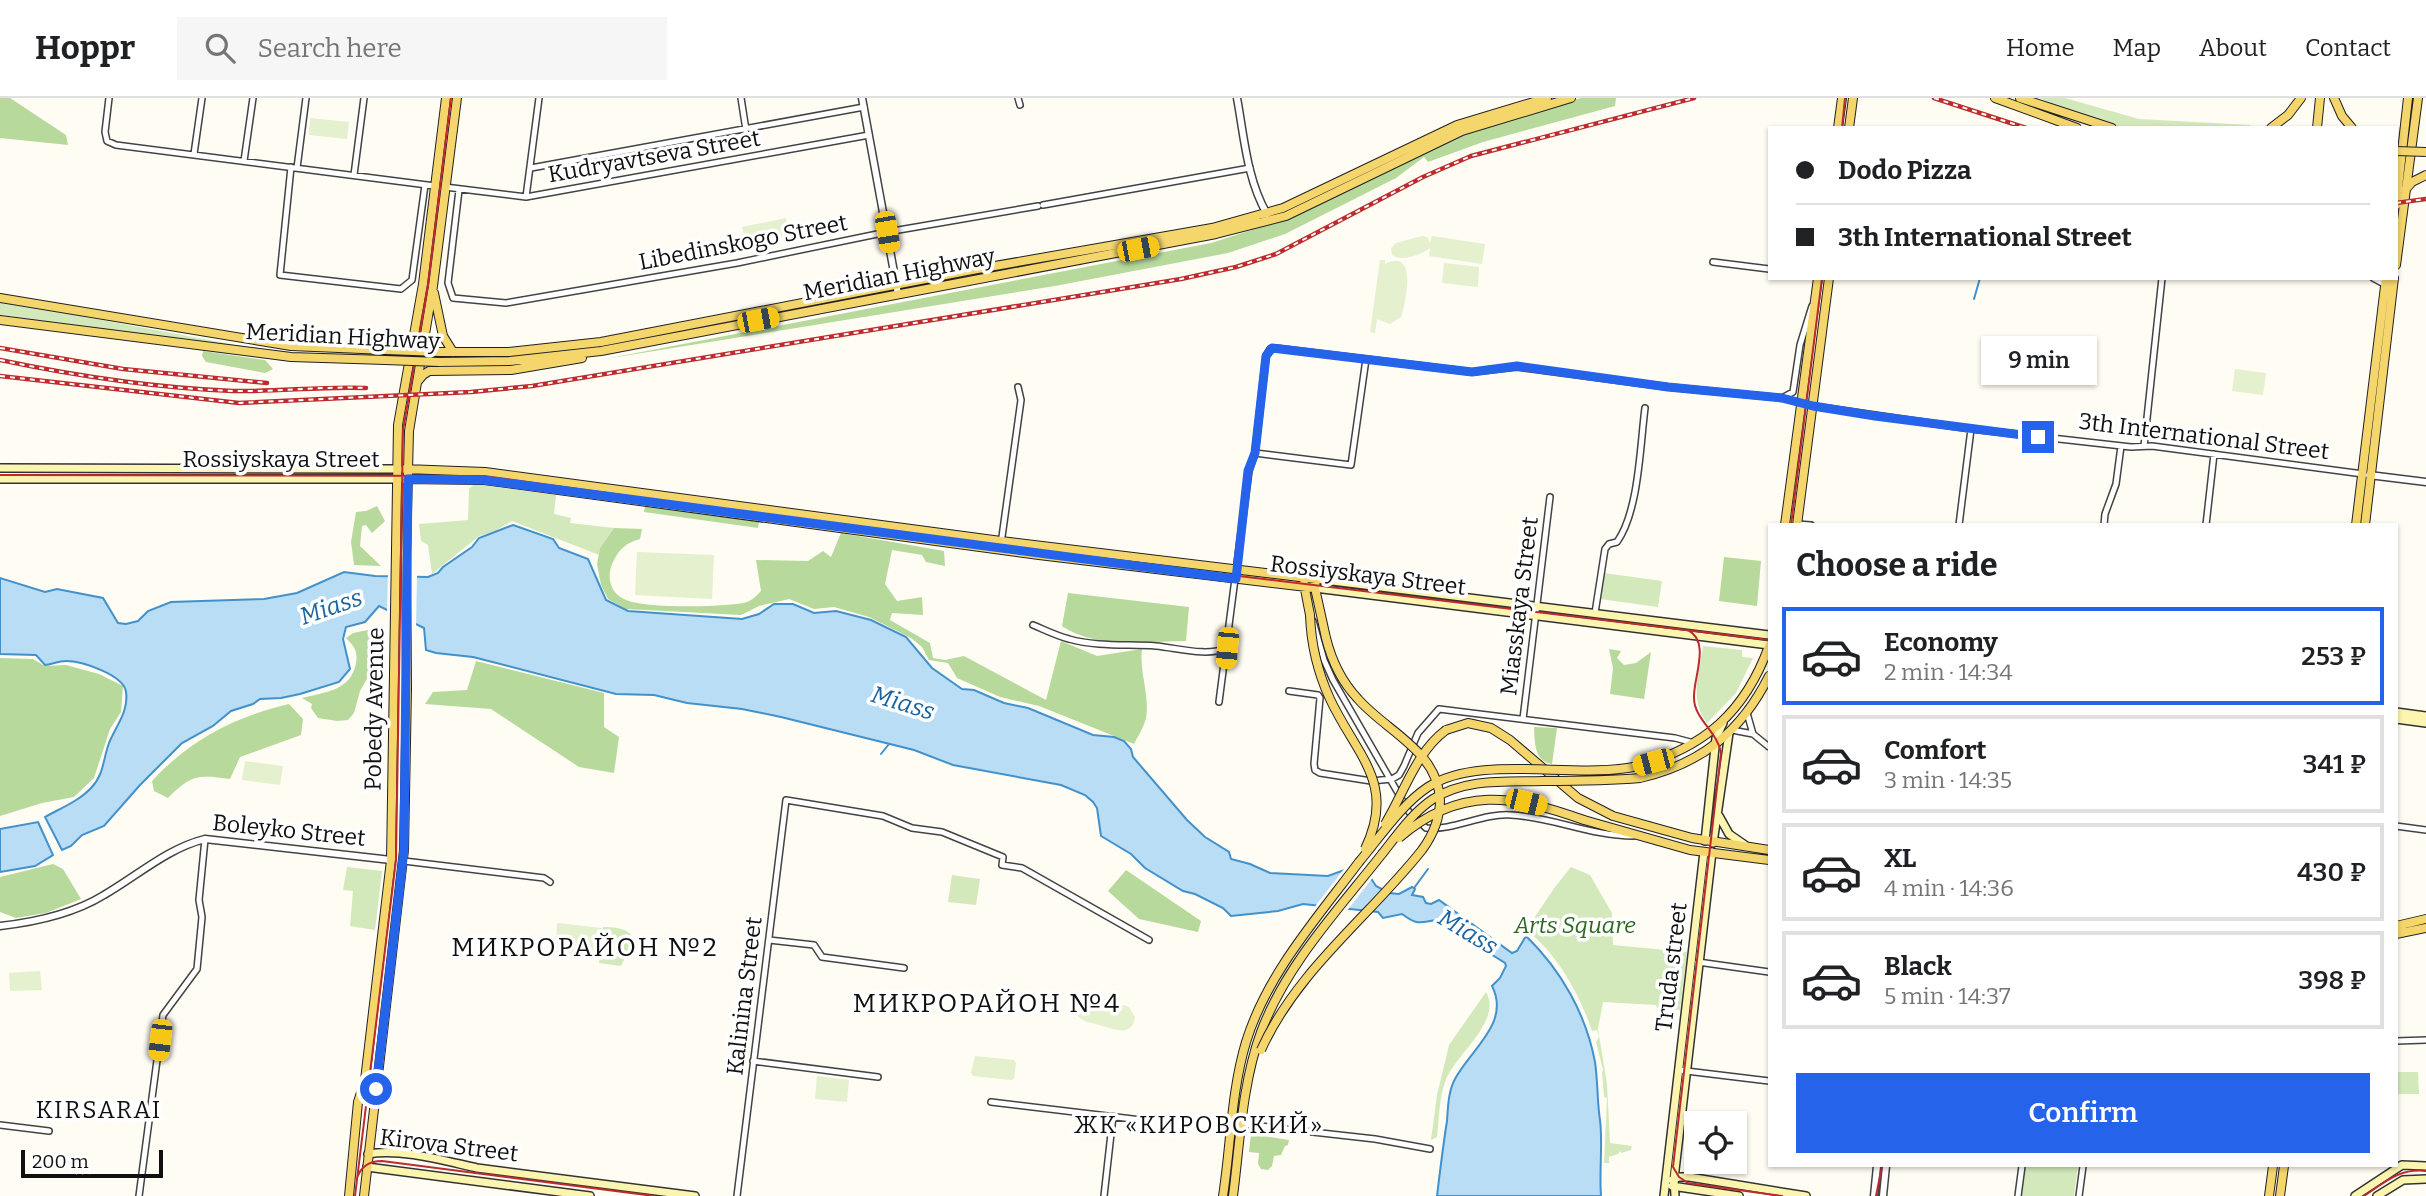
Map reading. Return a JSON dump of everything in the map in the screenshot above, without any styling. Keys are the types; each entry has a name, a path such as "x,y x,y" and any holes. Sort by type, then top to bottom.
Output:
{"main road":[{"name":"Pobedy Avenue","path":"364,1196 404,861 407,688 398,474 399,418 423,284 446,98"},
{"name":"Pobedy Avenue","path":"349,1196 358,1102 365,1080 391,860 393,688 409,432 433,286 457,98"},
{"name":"Meridian Highway","path":"0,320 291,357 439,362 510,361 601,351 897,289 1212,228 1267,214 1311,196 1457,125 1547,98"},
{"name":"Meridian Highway","path":"0,298 291,346 509,352 601,342 1216,234 1269,221 1303,209 1462,131 1570,98"},
{"path":"1838,126 1842,98"},
{"path":"1849,126 1853,98"},
{"path":"1995,98 2072,126"},
{"path":"2020,98 2106,126"},
{"path":"2274,126 2288,116 2301,98"},
{"path":"2315,126 2317,98"},
{"path":"2333,98 2342,116 2351,126"},
{"path":"2398,187 2408,98"},
{"path":"2398,246 2417,98"},
{"path":"2398,148 2426,149"},
{"path":"2404,190 2412,182 2426,175"},
{"path":"1786,523 1818,280"},
{"path":"1797,523 1829,280"},
{"path":"2365,523 2367,475 2390,282"},
{"path":"433,286 438,319 446,344 453,352"},
{"path":"417,384 423,375 429,372 510,370 585,357 601,351"},
{"name":"3th International Street","path":"1801,404 1813,406"},
{"name":"Rossiyskaya Street","path":"0,468 349,468 398,474"},
{"path":"349,468 349,478"},
{"name":"Rossiyskaya Street","path":"0,479 349,478 398,474 484,476 1768,645"},
{"path":"2356,523 2367,475"},
{"path":"1304,582 1315,654 1323,682 1336,712 1367,764 1377,794 1375,825 1359,862"},
{"path":"1259,1048 1293,994 1418,855 1431,836 1439,815 1438,786 1429,766 1415,749 1356,698 1335,665 1326,638 1315,584"},
{"name":"Rossiyskaya Street","path":"1315,584 1427,592 1768,635"},
{"path":"1426,601 1427,592"},
{"name":"Truda street","path":"1664,1196 1670,1181 1709,847 1718,729 1746,691 1768,647"},
{"path":"1233,1196 1250,1075 1273,1005 1289,976 1382,854 1422,808 1443,793 1463,785 1485,782 1640,778 1674,768 1698,756 1731,732 1747,713 1768,678"},
{"path":"2398,712 2426,716"},
{"path":"2398,719 2426,723"},
{"path":"1223,1196 1238,1077 1246,1043 1263,1000 1279,971 1359,862 1425,789 1461,773 1484,770 1609,770 1638,766 1669,756 1694,743 1723,722"},
{"path":"1374,843 1423,755 1435,739 1446,730 1468,723 1491,728 1510,740 1565,788 1613,817 1709,847 1768,850"},
{"name":"Truda street","path":"1709,847 1731,732"},
{"path":"1382,854 1405,833 1431,816 1477,800 1499,799 1526,802 1637,836 1768,860"},
{"path":"1718,810 1728,834 1748,847"},
{"name":"Boleyko Street","path":"391,860 404,861"},
{"path":"2398,926 2426,919"},
{"path":"2398,934 2426,928"},
{"name":"Kirova Street","path":"354,1159 368,1154 391,1153 477,1168 695,1196"},
{"name":"Kirova Street","path":"354,1159 367,1167 590,1196"},
{"path":"2355,1196 2402,1165 2426,1166"},
{"path":"2269,1196 2273,1167"},
{"path":"2280,1196 2284,1167"},
{"path":"1739,1196 1676,1192 1670,1181 1689,1177 1806,1196"},
{"path":"2377,1196 2403,1180 2426,1179"}],"street":[{"path":"109,98 105,132 107,141 116,145 435,186"},
{"path":"194,154 202,98"},
{"path":"244,161 253,98"},
{"path":"306,98 280,275 401,289 412,280 425,185"},
{"path":"354,175 364,98"},
{"path":"526,197 539,98"},
{"path":"741,98 746,130"},
{"path":"862,98 897,289"},
{"path":"1237,98 1258,201 1267,214"},
{"name":"Kudryavtseva Street","path":"531,168 864,107"},
{"name":"Kudryavtseva Street","path":"445,187 526,197 869,135"},
{"name":"Libedinskogo Street","path":"459,190 448,283 453,298 506,303 1250,168"},
{"path":"1713,262 1768,270"},
{"path":"2144,446 2162,280"},
{"path":"1782,398 1793,392 1800,345 1816,289"},
{"name":"3th International Street","path":"1255,453 1266,356 1270,349 1472,372 1517,366 1668,387 1782,398 1801,404"},
{"path":"1219,702 1248,471 1255,453 1351,465 1366,359"},
{"path":"1001,546 1021,400 1018,387"},
{"name":"3th International Street","path":"1813,406 1971,429 2214,454 2426,482"},
{"path":"1595,613 1605,549 1609,544 1617,542 1624,533 1631,511 1645,408"},
{"path":"1959,523 1971,429"},
{"path":"2104,523 2116,484 2121,446"},
{"path":"2206,523 2214,454"},
{"name":"Miasskaya Street","path":"1523,719 1550,497"},
{"path":"1310,615 1331,676 1409,812 1426,828 1508,815 1607,834 1637,836"},
{"path":"1033,625 1068,639 1103,645 1153,646 1205,652 1227,648"},
{"path":"1290,691 1318,695 1321,701 1315,769 1320,773 1360,779 1392,779 1399,775 1418,733 1439,709 1694,743"},
{"path":"1747,713 1753,734"},
{"path":"1731,732 1753,734 1768,746"},
{"name":"Kalinina Street","path":"737,1196 786,800 867,812 912,828 942,832 1003,857 1002,865 1022,868 1149,940"},
{"path":"2398,826 2426,830"},
{"path":"139,1196 163,1015 197,969 202,917 199,900 205,839"},
{"name":"Boleyko Street","path":"0,926 40,920 85,905 176,850 205,839 391,860"},
{"name":"Boleyko Street","path":"404,861 544,878 550,882"},
{"path":"769,940 814,945 821,957 904,968"},
{"path":"1695,962 1768,972"},
{"path":"2398,1041 2426,1040"},
{"path":"753,1061 878,1077"},
{"path":"1682,1070 1768,1081"},
{"path":"991,1102 1141,1120"},
{"path":"1104,1196 1113,1116"},
{"path":"1242,1124 1375,1139 1430,1149"},
{"path":"0,1125 49,1131"},
{"path":"1874,1196 1877,1167"},
{"path":"1883,1196 1886,1167"},
{"path":"2018,1196 2022,1167"},
{"path":"2079,1196 2083,1167"}],"green space":[{"path":"0,98 10,98 66,135 68,145 0,138"},
{"path":"1581,98 1616,98 1615,106 1483,142 1428,162 1424,157 1396,178 1285,234 1228,253 1055,286 605,359 1211,243 1280,221 1323,203 1464,133"},
{"path":"2040,98 2065,98 2139,119 2250,126 2118,126 2061,109"},
{"path":"310,118 349,122 347,139 309,135"},
{"path":"786,218 790,236 746,244 742,227"},
{"path":"1432,236 1485,244 1482,264 1429,256 1430,248 1411,257 1400,258 1392,255 1391,248 1396,243 1427,237 1430,243"},
{"path":"1380,260 1385,260 1385,264 1395,261 1402,263 1406,269 1407,289 1401,317 1390,324 1377,319 1375,333 1370,332"},
{"path":"1444,263 1479,267 1478,287 1442,283"},
{"path":"0,301 274,352 0,315"},
{"path":"203,351 265,360 273,369 265,373 206,362 202,356"},
{"path":"2235,369 2266,373 2263,395 2232,391"},
{"path":"474,484 556,495 554,514 571,518 570,523 614,528 600,548 599,555 512,521 479,536 432,574 428,545 421,541 419,524 468,520 469,489"},
{"path":"377,506 385,521 372,533 366,525 362,526 360,546 381,566 354,565 351,542 356,512"},
{"path":"645,506 759,522 758,528 644,512"},
{"path":"614,528 642,529 640,539 624,547 613,562 610,573 615,593 633,602 664,606 718,605 749,601 761,591 756,560 808,561 823,551 831,557 841,533 944,551 945,566 926,562 922,555 892,550 885,584 897,601 922,597 923,615 892,613 890,620 930,643 933,658 945,660 964,656 1046,700 1061,641 1097,656 1142,649 1147,709 1144,725 1134,744 1039,706 1000,697 957,678 948,663 929,660 922,647 911,638 869,617 834,607 814,609 789,599 759,606 741,615 626,609 608,599 601,585 597,564 600,548"},
{"path":"637,552 714,555 712,599 635,595"},
{"path":"1724,557 1761,561 1757,606 1719,601"},
{"path":"1604,573 1662,581 1658,607 1600,599"},
{"path":"1068,593 1189,607 1186,641 1106,641 1075,633 1062,626"},
{"path":"368,630 373,635 369,675 360,691 354,713 348,720 318,718 311,708 312,704 302,698 336,689 349,679 356,663 356,652 346,638 353,633"},
{"path":"1703,646 1742,650 1742,657 1753,658 1736,693 1707,723 1701,714 1697,695"},
{"path":"1609,649 1621,651 1617,658 1624,665 1636,663 1651,652 1644,699 1610,694 1613,668"},
{"path":"0,658 33,659 45,666 66,665 99,674 123,686 121,712 110,729 94,778 74,797 42,803 0,816"},
{"path":"476,661 604,693 604,727 619,737 614,773 579,767 491,709 425,704 433,692 467,690"},
{"path":"289,704 303,719 301,735 240,757 230,779 196,778 183,784 168,798 154,791 152,781 198,742 232,723"},
{"path":"1534,727 1557,728 1552,764 1539,755 1535,745"},
{"path":"245,761 283,766 280,785 242,780"},
{"path":"53,864 63,869 81,899 46,913 16,918 0,912 0,877"},
{"path":"347,867 382,871 375,930 350,926 353,891 343,890"},
{"name":"Arts Square","path":"1571,867 1590,875 1612,913 1613,945 1687,952 1680,1010 1657,1008 1656,1005 1603,1002 1598,1029 1607,1084 1610,1143 1632,1146 1631,1150 1620,1151 1609,1157 1610,1163 1604,1163 1607,1098 1604,1097 1603,1070 1596,1042 1599,1037 1597,1030 1592,1031 1574,989 1548,950 1526,930"},
{"path":"1126,870 1201,921 1198,932 1139,919 1108,891"},
{"path":"952,875 980,879 976,905 948,902"},
{"path":"557,923 602,928 600,957 556,953"},
{"path":"603,927 627,931 633,938 630,951 621,966 599,963"},
{"path":"40,971 42,990 10,991 9,973"},
{"path":"1486,992 1488,1015 1483,1027 1445,1082 1437,1137 1431,1140 1437,1095 1449,1045"},
{"path":"1089,994 1129,1007 1135,1017 1130,1028 1116,1030 1081,1019 1075,1013 1075,1002"},
{"path":"975,1056 1014,1060 1014,1079 973,1076 971,1073"},
{"path":"2398,1072 2418,1072 2419,1094 2398,1094"},
{"path":"817,1076 849,1080 847,1102 815,1099"},
{"path":"1251,1134 1289,1140 1281,1155 1274,1156 1272,1166 1268,1170 1261,1169 1258,1164 1259,1153 1249,1152"},
{"path":"2025,1167 2078,1167 2074,1196 2021,1196"}],"water":[{"name":"Miass","path":"513,525 553,539 559,548 588,559 606,600 628,611 742,619 759,614 774,604 793,604 814,613 836,611 871,620 906,637 932,668 962,689 974,690 1004,703 1028,708 1093,735 1124,741 1131,749 1133,757 1187,820 1205,837 1229,852 1231,859 1270,873 1328,876 1347,869 1370,877 1376,886 1389,893 1399,894 1412,887 1415,889 1412,895 1423,897 1426,903 1431,904 1439,900 1512,953 1517,951 1526,936 1561,978 1578,1010 1591,1044 1601,1129 1601,1196 1437,1196 1451,1089 1462,1068 1493,1024 1496,999 1492,986 1506,966 1436,920 1418,922 1402,914 1383,918 1378,912 1303,904 1278,911 1231,916 1223,908 1183,891 1145,868 1131,854 1101,836 1097,808 1093,802 1085,795 1061,785 953,765 914,750 781,717 742,709 687,703 654,695 616,694 473,657 436,653 426,650 424,628 379,606 365,622 346,627 343,639 350,669 339,682 300,694 260,699 231,711 213,726 182,743 104,826 82,835 71,846 62,850 45,817 81,797 95,783 109,743 124,712 126,692 118,680 82,663 66,661 45,665 36,655 0,654 0,578 45,592 57,589 103,598 118,623 126,624 138,621 148,611 171,602 264,599 297,593 344,572 375,576 428,577 438,573 472,547 479,538"},
{"path":"38,822 53,855 35,866 0,872 0,829"}],"pier":[{"path":"388,573 417,574 416,628 387,613"},
{"path":"1347,865 1365,867 1374,876 1346,912 1313,909"}],"waterway":[{"path":"1974,299 1979,280"},
{"path":"881,754 889,744"},
{"path":"1414,888 1428,869"}],"tram line":[{"path":"355,1196 396,860 403,430 428,285 451,98"},
{"path":"1842,126 1845,98"},
{"path":"1791,523 1822,280"},
{"path":"0,475 484,476 989,546 1768,640"},
{"path":"1688,630 1699,643 1700,652 1694,690 1695,706 1716,738 1721,753 1673,1167 1679,1177 1688,1183 1782,1196"},
{"path":"357,1178 366,1165 382,1161 654,1196"},
{"path":"1876,1196 1882,1167"},
{"path":"2364,1196 2400,1174 2426,1171"}],"railway":[{"path":"0,376 239,403 471,392 532,386 1181,279 1236,267 1276,254 1423,177 1471,156 1694,98"},
{"path":"1934,98 2020,126"},
{"path":"2398,203 2426,199"},
{"path":"0,348 123,369 267,383"},
{"path":"0,360 174,387 250,391 366,388"}],"district":[{"name":"МИКРОРАЙОН №2","path":"585,947"},
{"name":"МИКРОРАЙОН №4","path":"987,1003"},
{"name":"KIRSARAI","path":"99,1110"},
{"name":"ЖК «КИРОВСКИЙ»","path":"1199,1125"}],"route":[{"path":"376,1089 404,861 408,479 484,480 1236,579 1248,471 1255,453 1266,356 1272,348 1472,372 1517,366 1668,387 1782,398 1875,416 2038,437"}]}
